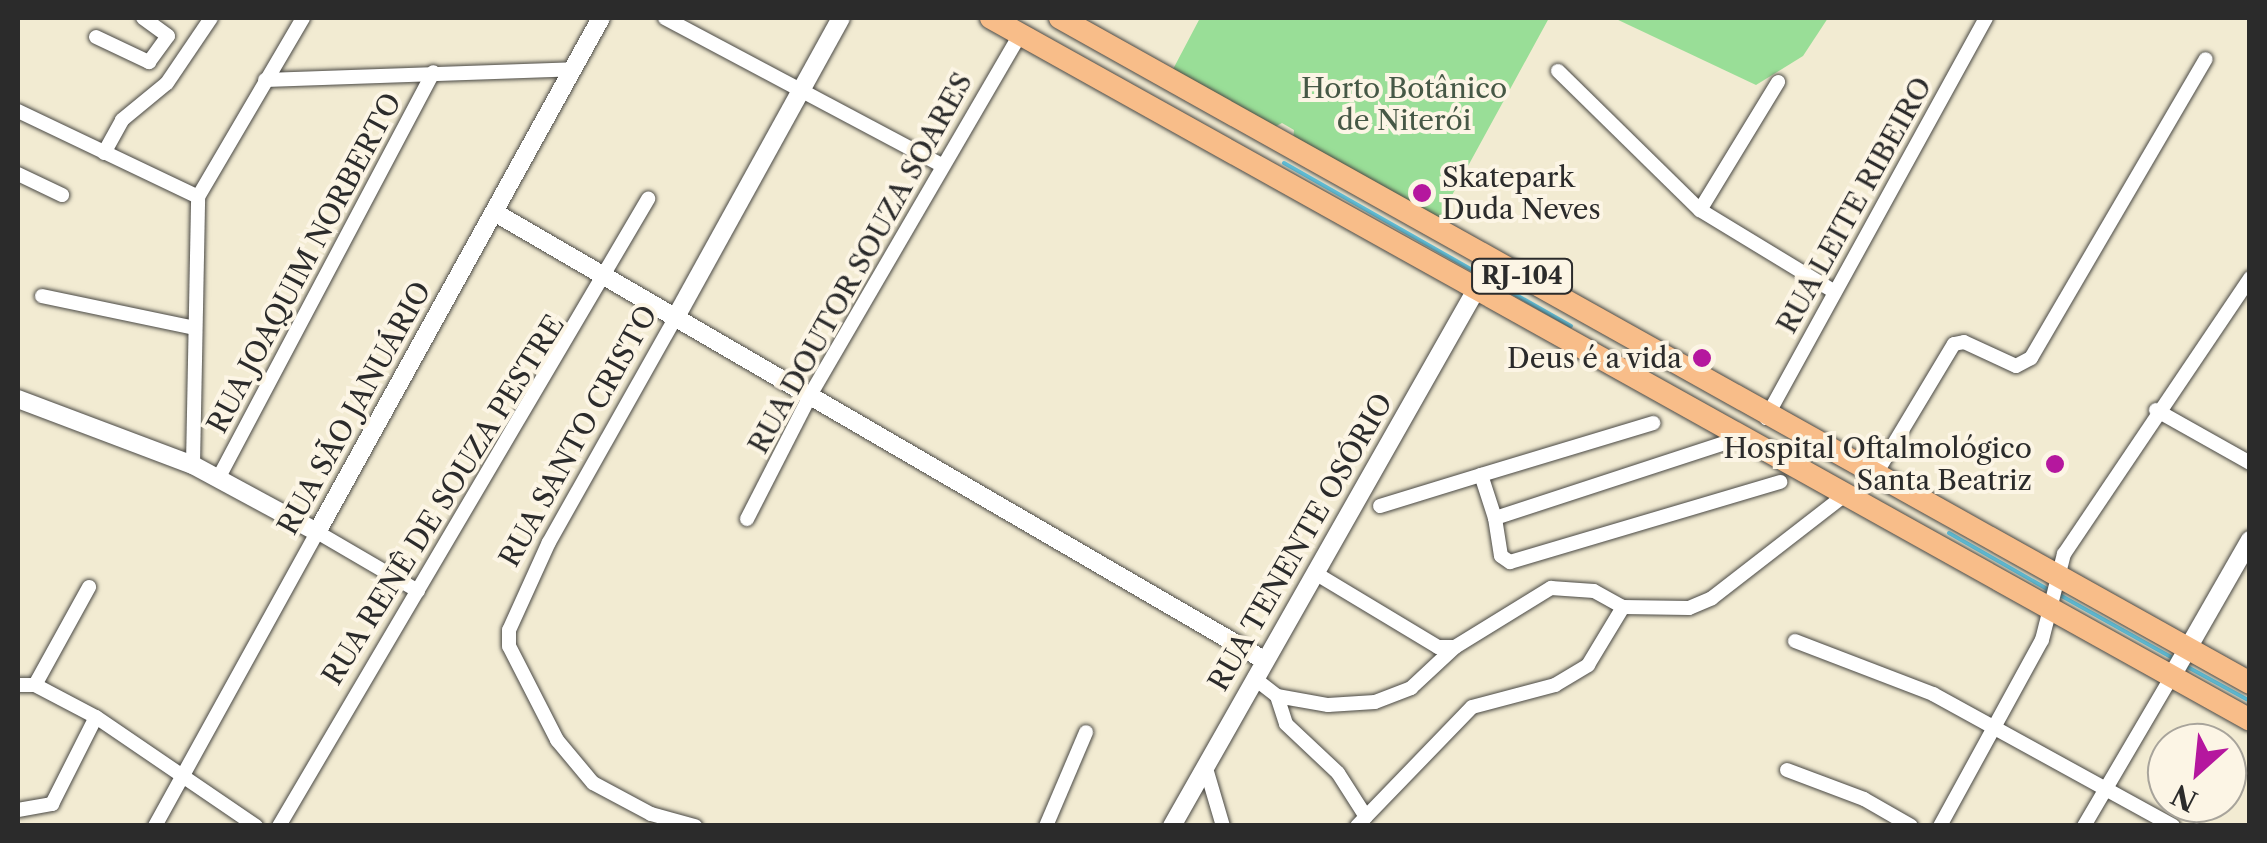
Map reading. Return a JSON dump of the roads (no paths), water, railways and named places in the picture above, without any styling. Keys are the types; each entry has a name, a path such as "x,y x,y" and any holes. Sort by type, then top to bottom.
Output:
{"highway":[{"name":"RJ-104","path":"991,18 1846,494 2054,592 2188,649 2250,684"},
{"name":"RJ-104","path":"1060,18 1874,477 2054,592 2172,676 2250,720"}],"street":[{"path":"104,154 122,120 167,83 212,18"},
{"path":"193,465 198,197 303,18"},
{"name":"RUA SÃO JANUÁRIO","path":"155,826 601,18"},
{"path":"665,18 942,165"},
{"name":"RUA SANTO CRISTO","path":"695,826 651,814 593,784 557,740 514,658 508,630 540,558 840,18"},
{"name":"RUA LEITE RIBEIRO","path":"1766,418 1986,18"},
{"path":"96,37 148,62 168,36 152,20"},
{"name":"RUA DOUTOR SOUZA SOARES","path":"747,519 812,392 1020,34"},
{"path":"1874,477 1954,344 1964,342 2016,366 2032,358 2206,59"},
{"path":"265,80 574,69"},
{"path":"1558,71 1700,210 1834,291"},
{"name":"RUA JOAQUIM NORBERTO","path":"218,477 433,72"},
{"path":"1700,210 1778,82"},
{"path":"18,111 198,197"},
{"path":"18,174 62,195"},
{"name":"RUA RENÊ DE SOUZA PESTRE","path":"279,826 608,278 648,200"},
{"path":"494,212 812,392 1264,660"},
{"path":"1940,826 1994,727 2054,592 2156,410 2250,278"},
{"name":"RUA TENENTE OSÓRIO","path":"1172,826 1477,288"},
{"path":"42,296 194,328"},
{"path":"18,399 218,477 418,591"},
{"path":"2156,410 2250,463"},
{"path":"1380,506 1653,423"},
{"path":"1495,518 1744,437"},
{"path":"1482,475 1501,556 1510,562 1780,482"},
{"path":"1254,678 1277,696 1328,705 1375,702 1411,688 1456,647 1551,588 1594,591 1623,607 1702,604 1846,494"},
{"path":"2084,826 2250,540"},
{"path":"1315,573 1432,646 1456,647"},
{"path":"35,685 88,588"},
{"path":"1277,696 1286,724 1338,772 1362,821 1472,707 1555,684 1588,665 1623,607"},
{"path":"1795,641 1904,680 2173,826"},
{"path":"18,685 35,685 96,718 184,772 256,826"},
{"path":"18,810 52,804 96,718"},
{"path":"1046,826 1086,732"},
{"path":"1204,766 1223,826"},
{"path":"1787,770 1864,799 1911,826"}],"waterway":[{"path":"1284,163 1571,326"},
{"path":"1949,533 2049,590"},
{"path":"2058,594 2176,660"},
{"path":"2184,665 2250,701"}],"place":[{"name":"Skatepark Duda Neves","path":"1422,193"},
{"name":"Deus é a vida","path":"1702,358"},
{"name":"Hospital Oftalmológico Santa Beatriz","path":"2055,464"}],"park label":[{"name":"Horto Botânico de Niterói","path":"1404,104"}]}
